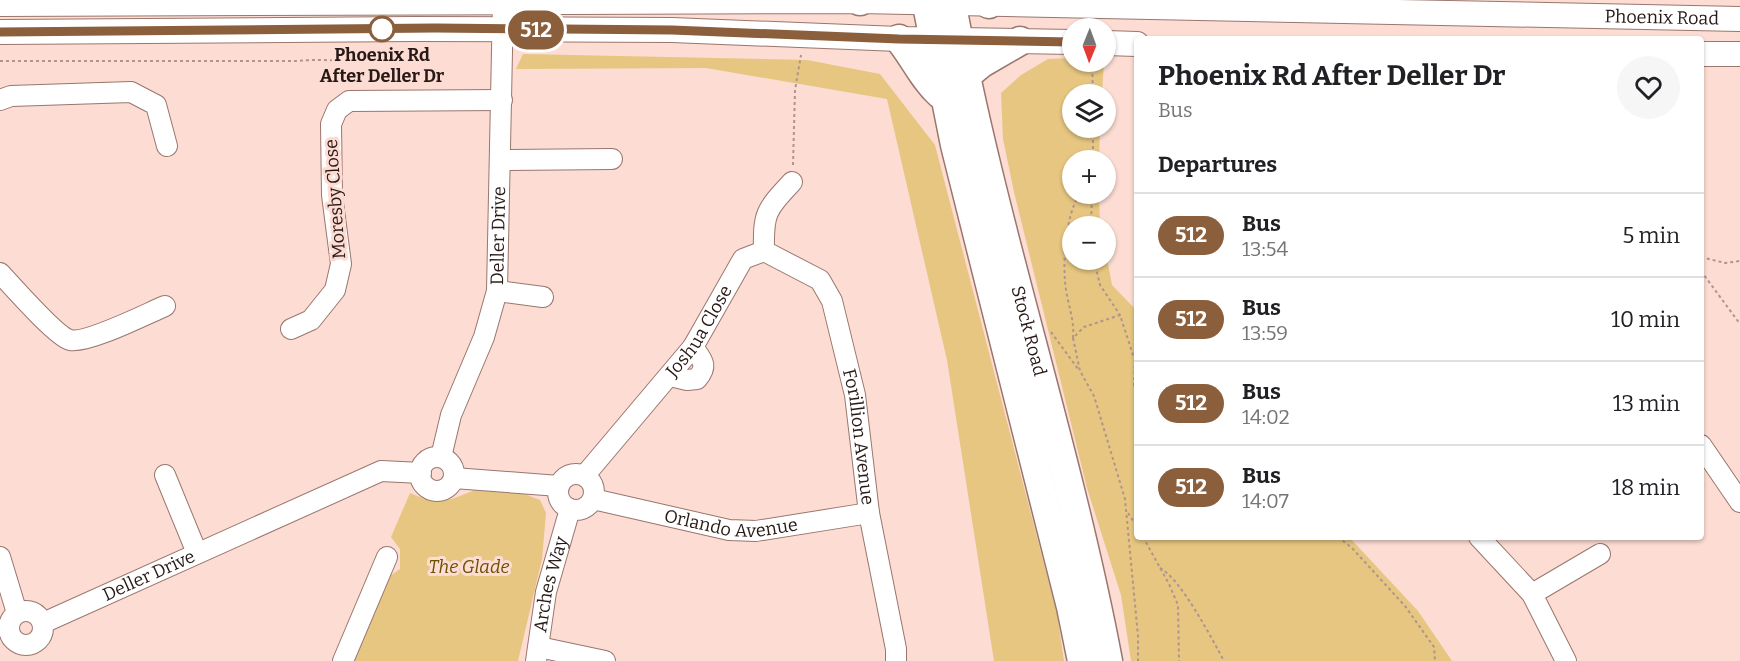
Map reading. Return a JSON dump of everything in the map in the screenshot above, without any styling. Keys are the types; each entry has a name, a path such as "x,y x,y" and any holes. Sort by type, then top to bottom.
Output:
{"highway":[{"name":"Stock Road","path":"939,1 945,39 944,97 1071,606 1082,661"},
{"path":"899,39 913,56 928,83 944,97"},
{"name":"Stock Road","path":"945,39 966,76 1005,241 1096,600 1108,661"},
{"path":"966,76 981,63 1020,41"}],"main road":[{"name":"Phoenix Road","path":"0,4 860,0 1351,6 1740,19"},
{"path":"0,32 421,35 504,30 672,30 899,39 1062,42"},
{"path":"1116,43 1134,44"},
{"name":"Phoenix Road","path":"1704,54 1740,54"}],"street":[{"path":"421,35 423,2"},
{"name":"Deller Drive","path":"441,457 451,415 484,337 497,291 503,3"},
{"path":"0,100 11,96 131,92 156,105 167,146"},
{"name":"Moresby Close","path":"291,329 311,320 335,290 341,264 332,195 331,124 337,110 350,101 502,100"},
{"path":"500,160 612,159"},
{"path":"764,252 764,219 774,201 792,182"},
{"name":"Joshua Close","path":"585,475 693,347 743,259 764,252"},
{"name":"Forillion Avenue","path":"764,252 820,280 832,300 855,395 870,513 896,649 896,661"},
{"path":"0,273 56,331 68,340 84,340 165,306"},
{"path":"497,291 543,297"},
{"path":"1704,449 1740,502"},
{"path":"441,457 454,469 454,478 450,486 435,491 422,481 421,473 428,460 441,457"},
{"name":"Deller Drive","path":"43,623 381,471 421,473"},
{"path":"572,474 585,475 592,482 595,491 593,499 589,505 580,510 570,509 561,502 558,494 559,486 564,478 572,474"},
{"path":"165,475 196,553"},
{"path":"454,478 559,486"},
{"name":"Orlando Avenue","path":"593,499 729,530 756,531 870,513"},
{"name":"Arches Way","path":"537,654 546,592 570,509"},
{"path":"1482,540 1532,594 1566,661"},
{"path":"1532,594 1600,554"},
{"path":"0,557 17,613"},
{"path":"343,661 387,557"},
{"path":"27,611 37,614 43,623 44,632 33,653 5,635 11,620 17,613 27,611"},
{"path":"537,654 605,661"}],"path":[{"path":"0,61 296,61 319,58 356,62 398,54 421,35"},
{"path":"792,182 795,90 801,55"},
{"path":"1074,204 1066,246 1065,282 1080,371"},
{"path":"1704,258 1725,263 1740,261"},
{"path":"1096,270 1100,285 1120,315 1134,354"},
{"path":"1704,275 1740,324"},
{"path":"1073,338 1084,327 1120,315"},
{"path":"1048,327 1080,371 1094,396 1125,499 1137,624 1138,661"},
{"path":"1126,510 1134,522"},
{"path":"1145,540 1178,605 1179,661"},
{"path":"1342,540 1352,548 1405,606 1434,647 1435,661"},
{"path":"1160,568 1166,571 1186,596 1224,661"}],"green space":[{"path":"523,54 807,60 880,74 935,145 1057,614 1064,661 994,661 947,360 887,99 706,68 516,69"},
{"path":"1062,58 1062,72 1103,72 1103,84 1062,84 1062,138 1100,138 1099,150 1062,150 1062,204 1099,204 1100,216 1062,216 1062,270 1109,270 1112,285 1134,308 1134,540 1352,540 1418,611 1452,661 1131,661 1121,595 1087,488 1003,139 1001,93 1021,75 1048,59"},
{"name":"The Glade","path":"475,490 517,491 540,500 546,513 542,559 518,661 347,661 387,578 400,569 400,549 391,537 410,493 429,500 442,501"}],"bus line":[{"name":"512","path":"0,32 435,28 672,30 899,39 1062,42"}],"place":[{"name":"Phoenix Rd After Deller Dr","path":"382,29"}]}
